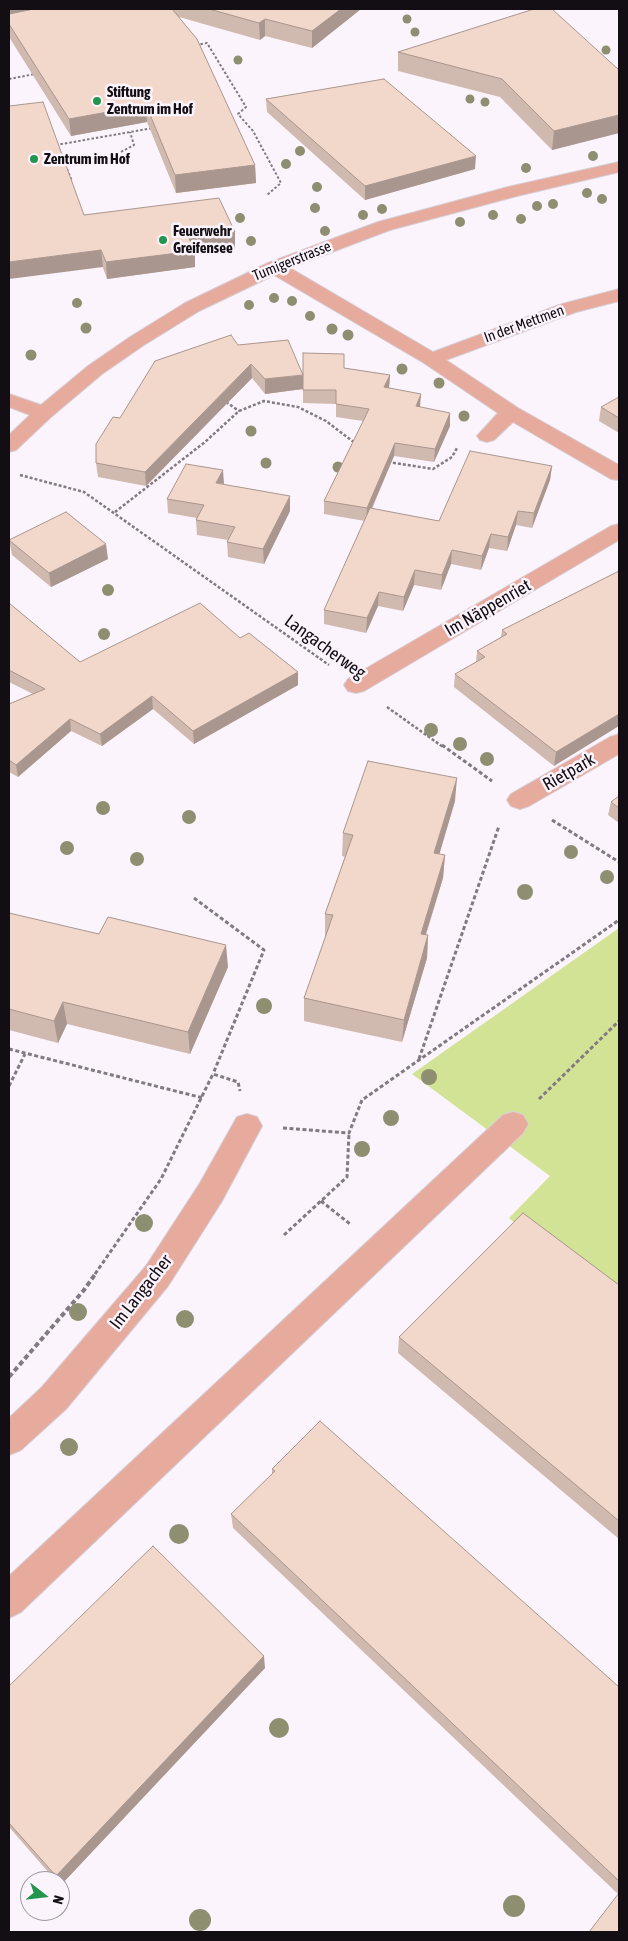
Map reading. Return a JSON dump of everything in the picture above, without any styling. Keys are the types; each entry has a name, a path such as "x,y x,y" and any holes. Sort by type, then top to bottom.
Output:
{"street":[{"name":"Tumigerstrasse","path":"9,446 44,413 95,370 137,340 192,307 275,267 384,226 514,191 619,167"},
{"path":"275,267 431,359 502,407 619,474"},
{"name":"In der Mettmen","path":"431,359 569,308 619,295"},
{"path":"9,400 44,413"},
{"path":"487,436 502,407"},
{"name":"Im Näppenriet","path":"356,684 619,532"},
{"name":"Rietpark","path":"520,800 619,743"},
{"path":"9,1599 513,1124"},
{"name":"Im Langacher","path":"9,1439 54,1398 157,1276 211,1192 247,1126"}],"path":[{"path":"188,47 207,43 246,108 238,114 253,131 280,183 267,195"},
{"path":"9,79 37,74"},
{"path":"60,153 56,144 160,127"},
{"path":"117,154 134,144 130,132"},
{"path":"63,182 72,181 64,163"},
{"path":"224,400 239,411"},
{"path":"115,512 205,442 239,411 264,401 298,407 326,421 361,448"},
{"path":"382,461 433,469 452,457 463,436 502,407"},
{"name":"Langacherweg","path":"18,474 84,492 115,512 520,800 619,862"},
{"path":"419,1059 506,806 520,800"},
{"path":"9,1378 84,1290 161,1178 213,1074 264,950 194,898"},
{"path":"284,1235 347,1177 349,1132 362,1100 619,920"},
{"path":"513,1124 619,1021"},
{"path":"9,1049 202,1098"},
{"path":"9,1086 25,1054"},
{"path":"213,1074 238,1082 247,1126 349,1132"}],"green space":[{"path":"619,928 619,1305 509,1218 550,1176 412,1074"}],"building":[{"path":"34,9 172,9 197,39 255,165 175,175 146,105 69,119 9,24 9,14"},
{"path":"209,9 341,9 312,31 265,19 259,23"},
{"path":"534,9 552,9 619,70 619,115 554,131 502,79 398,52"},
{"path":"384,79 476,156 365,186 266,99"},
{"path":"43,102 84,215 219,198 235,232 189,238 194,251 106,262 101,250 9,262 9,106"},
{"path":"231,335 238,345 288,340 303,375 265,379 251,364 145,472 96,463 96,444 113,417 120,418 155,361"},
{"path":"303,353 344,354 344,368 390,375 384,387 421,394 416,406 450,413 435,449 395,443 367,508 324,501 369,409 336,404 336,390 303,390"},
{"path":"619,397 619,418 601,407"},
{"path":"470,451 552,466 534,513 518,511 508,537 491,534 482,556 452,550 442,575 415,570 404,597 379,592 367,618 324,610 370,508 439,521"},
{"path":"186,464 223,470 216,483 290,496 263,549 227,542 235,527 196,520 204,505 167,499"},
{"path":"66,512 106,544 49,573 9,540"},
{"path":"619,571 619,714 556,752 455,674 485,657 477,651 507,634 502,630"},
{"path":"9,603 80,662 200,603 240,638 249,633 298,672 193,731 152,696 100,734 70,719 16,765 9,760 9,704 45,689 9,670"},
{"path":"368,761 457,778 434,853 445,855 421,934 428,935 404,1020 304,998 333,915 325,914 353,835 343,833"},
{"path":"619,796 619,808 611,802"},
{"path":"9,913 99,934 108,917 226,945 188,1032 63,1002 54,1021 9,1009"},
{"path":"523,1213 619,1285 619,1521 399,1337"},
{"path":"320,1421 619,1687 619,1881 231,1514 275,1471 272,1469"},
{"path":"153,1546 264,1656 61,1871 52,1871 9,1823 9,1686"},
{"path":"619,1893 619,1932 589,1932"}],"place":[{"name":"Stiftung Zentrum im Hof","path":"97,101"},
{"name":"Zentrum im Hof","path":"34,159"},
{"name":"Feuerwehr Greifensee","path":"163,240"}]}
